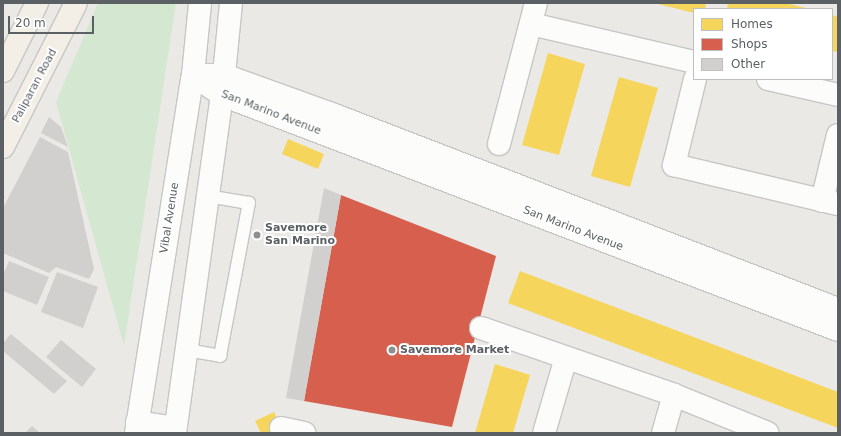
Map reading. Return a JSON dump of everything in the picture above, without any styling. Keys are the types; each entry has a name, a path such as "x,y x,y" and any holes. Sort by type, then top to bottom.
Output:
{"main road":[{"path":"3,71 37,3"},
{"name":"Paliparan Road","path":"3,147 76,3"},
{"name":"Vibal Avenue","path":"137,428 193,75 200,3"},
{"path":"137,428 175,430 223,85 231,3"},
{"path":"499,144 534,13 693,62"},
{"name":"San Marino Avenue","path":"193,75 223,85 838,330"},
{"path":"695,80 674,165 830,203 838,135"},
{"path":"772,80 838,95"},
{"name":"San Marino Avenue","path":"223,85 332,114 838,309"},
{"path":"481,328 674,395 768,433"},
{"path":"544,433 566,358"},
{"path":"663,433 674,395"},
{"path":"281,428 304,433"}],"lane":[{"path":"187,350 220,356 249,204 207,196"}],"green space":[{"path":"98,3 176,3 124,346 56,102"}],"building: Homes":[{"path":"706,3 705,8 693,8 693,13 658,4"},
{"path":"728,3 785,3 806,8 727,8"},
{"path":"833,15 838,17 838,52 833,51"},
{"path":"548,53 585,64 559,155 522,145"},
{"path":"619,77 658,88 630,187 591,176"},
{"path":"288,139 324,154 318,169 282,154"},
{"path":"520,271 838,392 838,428 508,303"},
{"path":"495,364 530,375 513,433 475,433"},
{"path":"274,412 284,433 261,433 255,421"}],"building: Shops":[{"name":"Savemore Market","path":"341,195 496,256 452,427 304,401"}],"building: Other":[{"path":"49,117 61,127 68,147 41,133"},
{"path":"40,137 68,152 94,269 89,279 56,267 49,273 3,253 3,208"},
{"path":"324,188 341,195 304,401 286,398"},
{"path":"9,261 49,277 37,305 3,291 3,275"},
{"path":"57,272 98,287 83,328 41,312"},
{"path":"11,334 67,381 54,394 3,351 3,343"},
{"path":"61,340 96,369 82,387 46,357"},
{"path":"32,426 40,433 25,433"}],"place":[{"name":"Savemore San Marino","path":"257,235"},
{"name":"Savemore Market","path":"392,350"}]}
